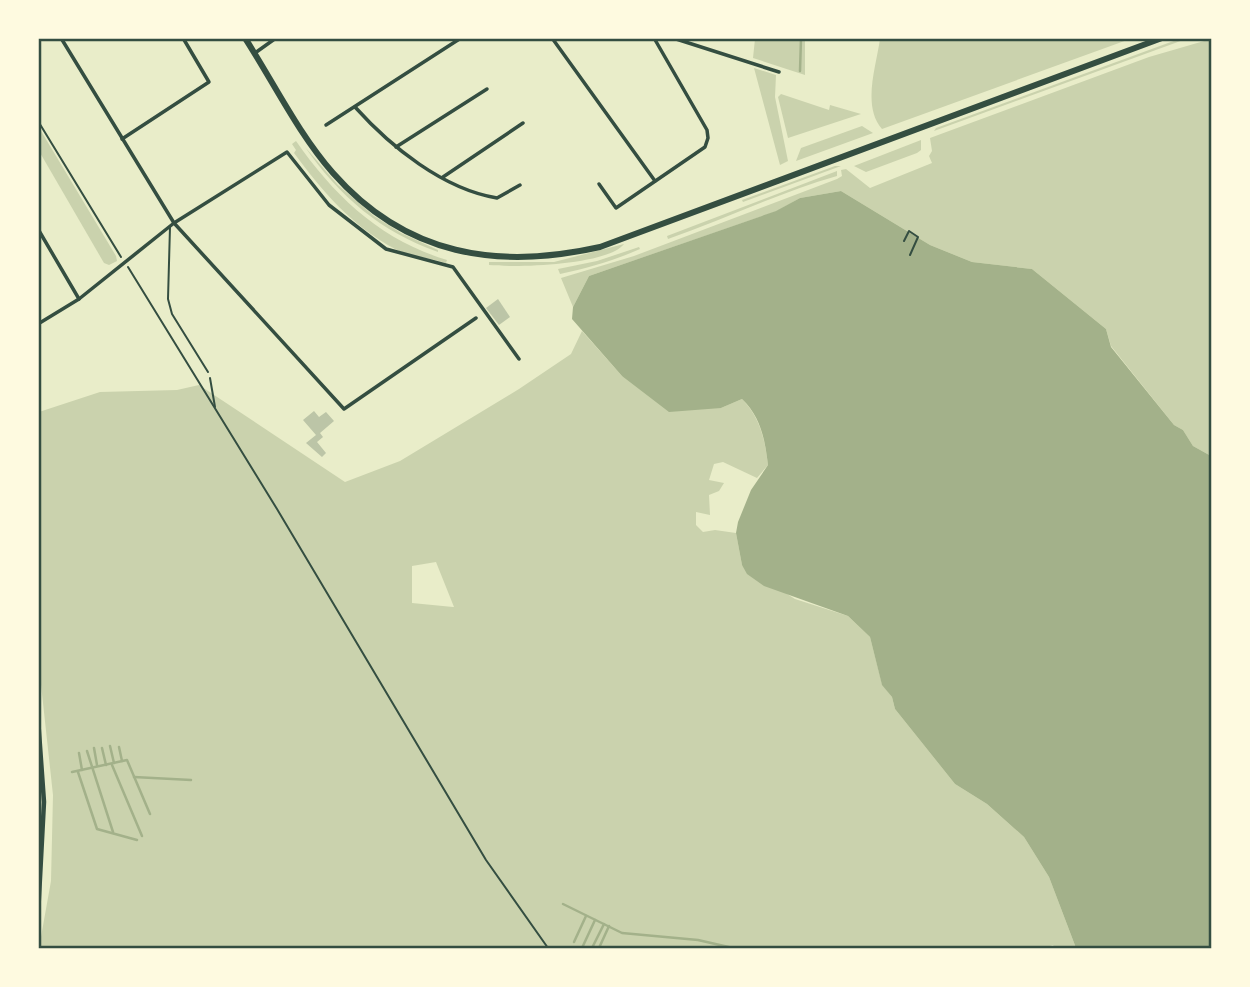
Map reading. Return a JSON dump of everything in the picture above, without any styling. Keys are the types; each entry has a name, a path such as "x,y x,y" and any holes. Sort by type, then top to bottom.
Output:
{"main road":[{"path":"246,38 332,172 372,209 411,233 455,250 528,259 600,247 1162,38"}],"street":[{"path":"61,38 172,225 344,409 476,318"},
{"path":"122,139 209,82 183,38"},
{"path":"255,53 276,38"},
{"path":"326,125 461,38"},
{"path":"552,38 655,181"},
{"path":"599,184 616,208 705,147 707,130 653,38"},
{"path":"673,38 779,72"},
{"path":"396,147 487,89"},
{"path":"355,107 396,147 477,195 497,198 520,185"},
{"path":"443,177 523,124"},
{"path":"38,324 79,299 172,225 287,152 329,205 386,249 453,267 519,359"},
{"path":"38,229 79,299"},
{"path":"38,718 44,802 38,916"}],"lane":[{"path":"172,225 168,299 172,314 208,372"}],"path":[{"path":"38,121 117,251"},
{"path":"904,241 909,231 918,237 910,255"},
{"path":"129,269 486,860 548,948"},
{"path":"208,372 216,411"}],"shaded area":[{"path":"755,38 831,39 805,39 805,75 753,58"},
{"path":"880,38 1130,39 882,129 876,120 872,98"},
{"path":"1179,39 1186,39 934,131 936,128"},
{"path":"1211,39 1211,456 1193,446 1183,430 1174,425 1111,346 1106,329 1032,269 972,262 930,245 841,191 800,198 777,211 589,276 573,307 561,278 634,256 837,179 842,176 841,170 846,169 870,188 932,163 929,156 932,151 930,138 1149,57"},
{"path":"754,68 776,75 775,97 788,161 780,165"},
{"path":"781,94 829,110 830,105 861,114 788,138 778,97"},
{"path":"38,126 117,261 109,265 104,263 39,151"},
{"path":"862,126 873,133 796,161 801,148"},
{"path":"921,140 921,150 917,153 866,172 854,166"},
{"path":"296,141 327,180 361,214 401,241 447,260 446,263 395,249 365,230 327,194 294,153 296,150 292,144"},
{"path":"305,147 338,185 374,216 438,252 398,234 363,210 332,181"},
{"path":"841,166 743,202 742,200"},
{"path":"837,171 837,176 793,190 668,239 667,236"},
{"path":"841,191 930,245 972,262 1032,269 1106,329 1111,347 1174,425 1183,430 1193,446 1211,456 1211,948 1076,948 1049,877 1024,837 987,804 955,784 895,709 892,697 882,685 870,637 848,616 764,586 747,574 742,565 736,533 738,522 751,490 768,465 761,429 754,413 742,399 721,408 669,412 622,376 572,319 573,307 589,276 776,211 800,198"},
{"path":"624,244 615,251 582,261 520,266 489,265 489,262 554,262"},
{"path":"639,247 640,249 631,253 591,266 560,274 558,269 597,261"},
{"path":"582,331 622,376 721,408 742,399 748,406 761,429 768,465 757,478 723,462 714,464 709,480 724,483 719,491 709,495 710,515 696,512 696,525 703,532 715,530 736,533 742,565 795,599 848,616 870,637 882,684 892,697 895,709 955,784 987,804 1024,837 1049,877 1076,948 1055,948 1053,945 1044,948 39,948 51,881 53,795 38,657 39,412 100,392 177,390 199,385 345,482 400,461 571,354","holes":["436,562 454,607 412,603 412,566"]}],"building":[{"path":"498,299 510,317 499,325 486,308"},
{"path":"314,411 319,417 326,412 334,421 320,433 323,437 317,442 326,453 322,457 306,443 316,435 303,420"}],"waterway":[{"path":"800,71 801,38"},
{"path":"110,746 114,763"},
{"path":"119,747 122,761"},
{"path":"94,748 97,765"},
{"path":"102,748 106,765"},
{"path":"87,751 113,832"},
{"path":"79,753 82,770"},
{"path":"72,772 127,760 150,814"},
{"path":"112,765 142,836"},
{"path":"78,772 97,829 137,840"},
{"path":"134,777 191,780"},
{"path":"563,904 622,933 698,940 733,948"},
{"path":"574,942 586,916"},
{"path":"582,948 595,920"},
{"path":"592,948 604,924"},
{"path":"599,948 609,926"}]}
